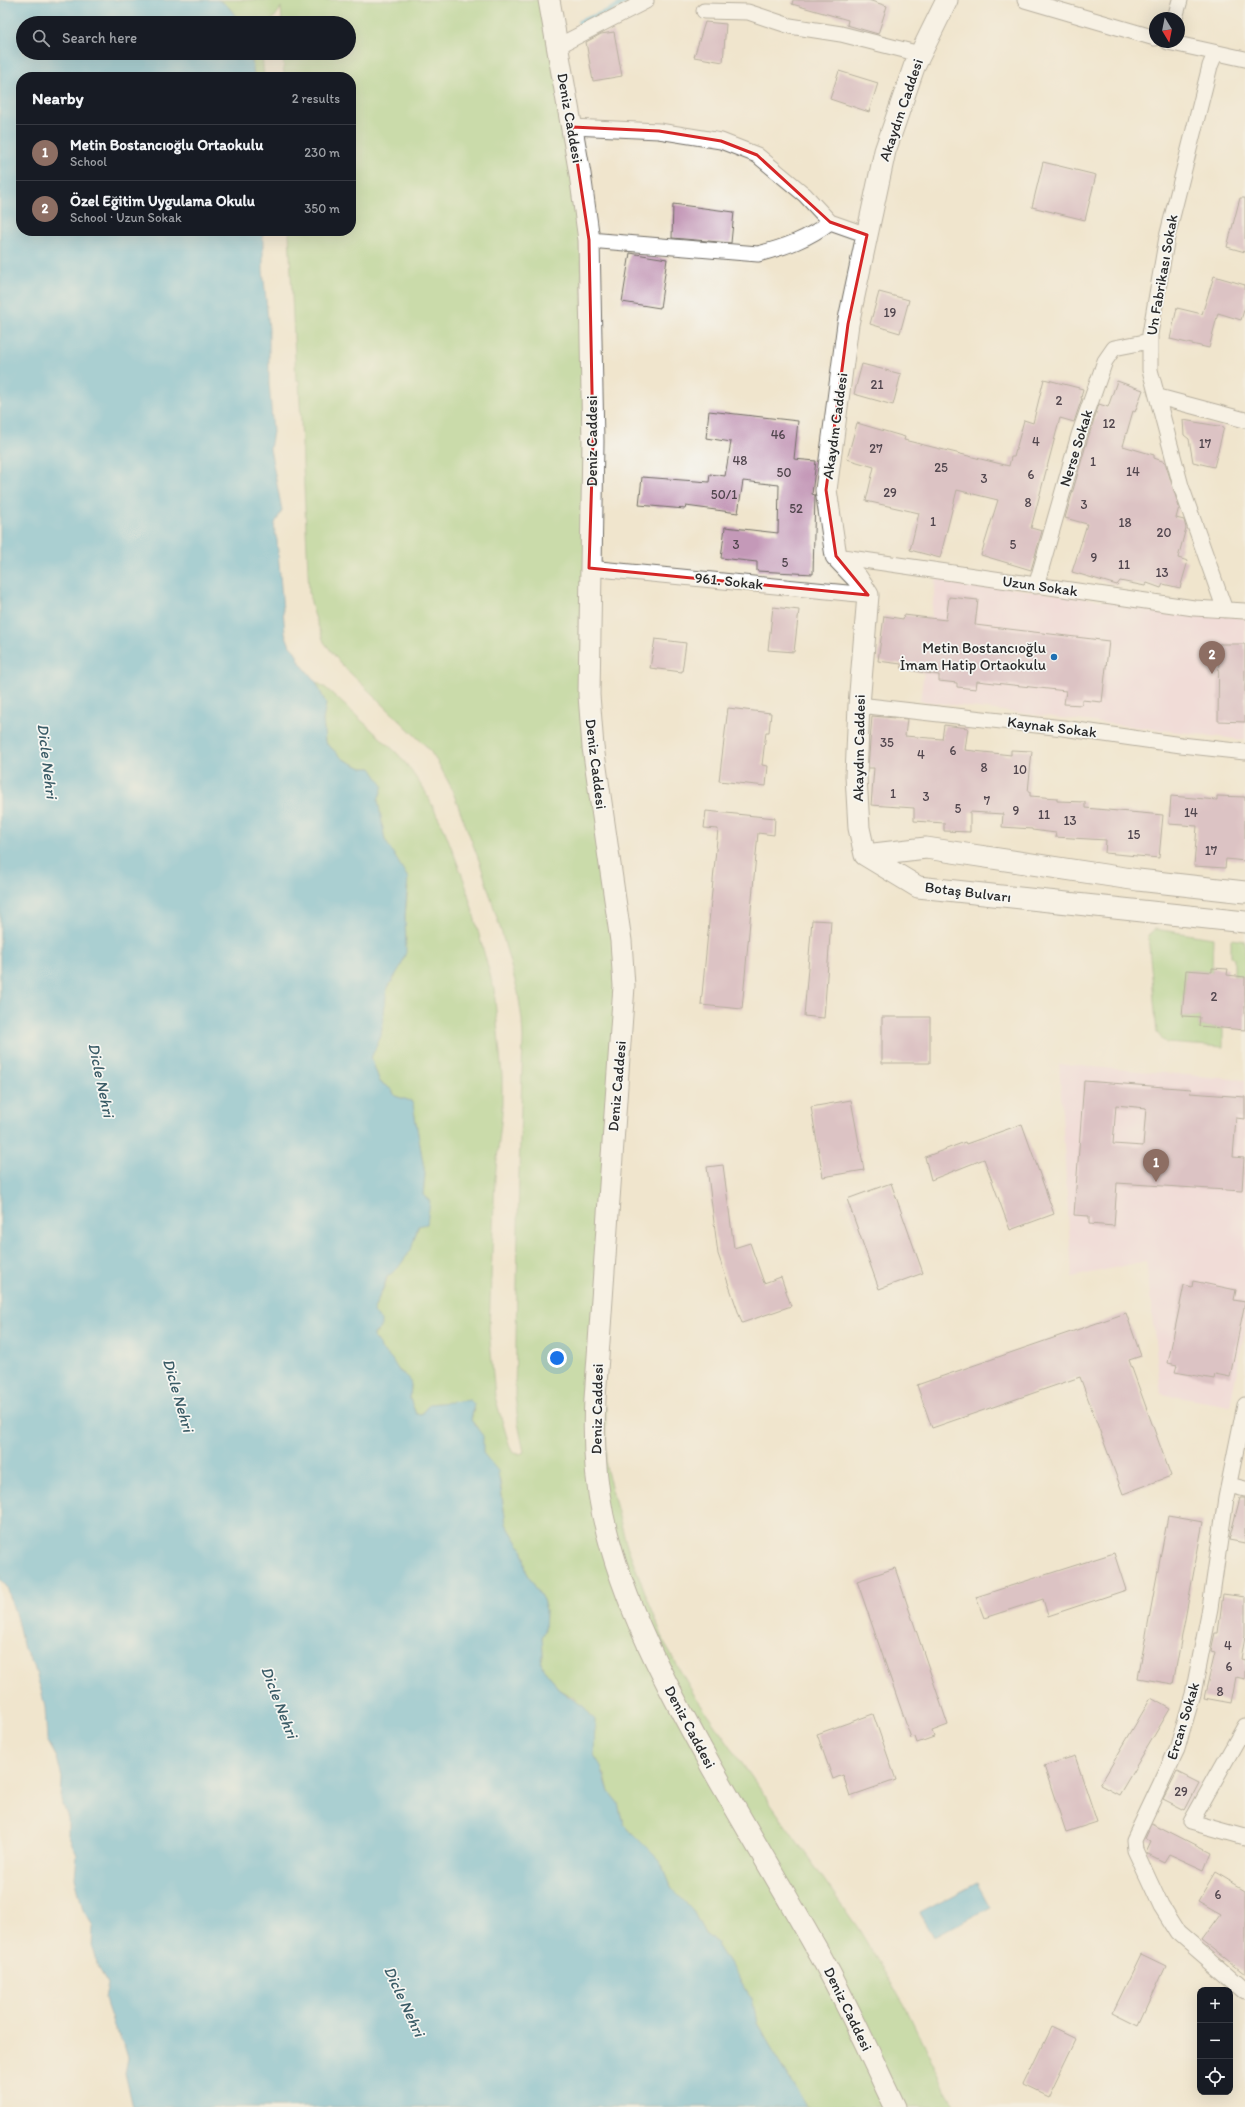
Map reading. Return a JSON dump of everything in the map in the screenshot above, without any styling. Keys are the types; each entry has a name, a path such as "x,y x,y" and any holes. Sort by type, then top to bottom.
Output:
{"street":[{"name":"Deniz Caddesi","path":"549,0 572,127 589,240 593,442 589,568 589,695 593,747 621,941 624,986 595,1399 594,1444 603,1514 614,1559 630,1604 652,1654 691,1730 845,1998 894,2107"},
{"name":"Akaydın Caddesi","path":"836,556 826,490 848,324 885,151 920,54 947,0"},
{"path":"1025,0 1149,36"},
{"path":"1177,12 1180,0"},
{"path":"558,46 646,1"},
{"path":"704,11 748,12 790,26 841,34 920,54"},
{"path":"1185,46 1215,54 1245,59"},
{"name":"Un Fabrikası Sokak","path":"1215,54 1210,66 1167,237 1150,334 1150,370 1159,397 1167,436 1181,486 1224,610"},
{"path":"572,127 659,131 721,141 757,155 805,195 830,222 867,235"},
{"path":"589,240 758,254 784,248 814,234 830,222"},
{"name":"Nerse Sokak","path":"1036,586 1079,435 1105,361 1114,348 1150,342"},
{"path":"1159,397 1245,420"},
{"path":"836,556 857,578 868,595"},
{"name":"Uzun Sokak","path":"836,556 1194,608 1245,611"},
{"name":"961. Sokak","path":"589,568 868,595"},
{"name":"Akaydın Caddesi","path":"865,855 859,828 856,776 859,705 868,595"},
{"name":"Kaynak Sokak","path":"859,705 1063,728 1181,745 1245,752"},
{"path":"865,855 926,848 1138,880 1245,892"},
{"name":"Botaş Bulvarı","path":"865,855 918,887 1245,922"},
{"name":"Ercan Sokak","path":"1245,1405 1228,1485 1210,1608 1193,1694 1177,1749 1134,1840 1135,1850 1161,1906 1178,1933 1245,1992"},
{"path":"1228,1485 1245,1489"},
{"path":"1245,1726 1191,1822 1245,1837"}],"highlighted area":[{"path":"572,127 659,131 721,141 757,155 830,222 867,235 848,324 826,490 836,556 868,595 589,568 593,441 589,240"}],"shaded area":[{"name":"Metin Bostancıoğlu İmam Hatip Ortaokulu","path":"936,578 1187,612 1245,618 1245,740 920,701"},
{"path":"1059,1064 1245,1080 1245,1329 1230,1406 1161,1394 1146,1261 1072,1277"}],"green space":[{"path":"217,0 549,0 580,174 589,695 621,941 595,1406 606,1407 606,1467 626,1543 666,1646 696,1698 858,1928 906,2008 945,2089 956,2107 806,2107 757,2023 752,1999 716,1942 705,1934 692,1909 671,1888 660,1861 623,1824 618,1803 609,1792 605,1775 594,1755 594,1734 596,1728 574,1698 558,1689 543,1668 541,1663 543,1655 542,1637 545,1631 546,1610 543,1600 526,1571 523,1551 506,1524 500,1480 483,1453 477,1427 471,1420 474,1409 439,1403 430,1404 421,1414 416,1414 410,1399 411,1385 405,1375 395,1367 391,1358 381,1349 378,1341 374,1339 374,1334 378,1332 377,1317 373,1312 385,1286 387,1277 403,1260 413,1242 428,1200 423,1195 425,1174 413,1105 411,1101 395,1096 392,1090 380,1082 371,1058 387,989 395,977 406,940 405,916 408,888 385,840 378,809 378,799 381,793 371,768 362,768 343,759 325,742 323,720 326,704 316,682 326,688 397,753 425,791 445,831 465,883 494,989 502,1076 502,1114 495,1178 489,1329 495,1397 513,1453 520,1454 524,1452 518,1423 515,1395 523,1038 518,992 480,863 451,787 428,748 341,664 324,642 313,611 309,593 299,380 296,380 289,236 356,236 356,72 284,72 283,60 356,60 356,16 282,16 281,7 275,16 235,16 228,6"},
{"path":"252,60 263,60 264,72 253,72"},
{"path":"1155,929 1213,938 1212,972 1186,970 1182,1016 1200,1017 1199,1026 1223,1028 1223,1047 1166,1043 1157,1033 1148,935"},
{"path":"1231,939 1245,941 1245,977 1234,976 1234,959 1231,957"}],"water":[{"name":"Dicle Nehri","path":"0,0 217,0 228,6 235,16 16,16 16,60 252,60 253,72 16,72 16,236 263,236 263,270 269,329 269,382 273,432 270,449 282,510 276,522 275,530 285,633 290,646 295,651 301,664 316,682 326,704 323,720 325,742 343,759 362,768 371,768 383,786 378,800 385,840 408,878 405,916 406,952 401,966 387,989 381,1036 371,1058 380,1082 392,1090 395,1096 411,1101 413,1105 425,1174 423,1195 430,1201 427,1224 418,1226 411,1250 398,1268 387,1277 376,1303 373,1312 381,1320 381,1328 374,1334 374,1339 380,1344 381,1349 391,1358 399,1371 409,1378 411,1385 410,1399 416,1414 421,1414 430,1404 470,1400 474,1404 471,1420 483,1436 483,1453 498,1471 506,1524 523,1551 526,1571 543,1600 546,1610 545,1631 542,1637 543,1655 541,1663 543,1668 558,1689 584,1707 595,1720 594,1755 601,1766 609,1792 618,1803 623,1824 660,1861 671,1888 692,1909 705,1934 716,1942 752,1999 757,2023 806,2107 133,2107 125,2073 128,2058 107,2006 105,1997 108,1984 98,1967 92,1948 93,1926 83,1910 75,1878 77,1855 68,1835 68,1818 61,1800 62,1778 57,1758 47,1740 45,1708 42,1694 34,1666 24,1649 7,1587 0,1579"},
{"path":"977,1883 990,1907 934,1937 920,1913"}],"building":[{"path":"793,0 868,0 887,6 878,34 847,25 848,20 792,4"},
{"path":"705,22 726,24 723,62 694,57"},
{"path":"614,32 622,76 593,81 586,42 601,34"},
{"path":"839,71 878,83 869,112 830,99"},
{"path":"1043,162 1096,175 1085,220 1032,207"},
{"path":"1240,198 1245,198 1245,252 1227,247"},
{"path":"673,204 734,212 731,243 672,238"},
{"path":"630,253 667,259 660,308 622,302"},
{"path":"1214,276 1245,285 1245,307 1241,320 1218,313 1209,348 1170,339 1177,308 1202,314"},
{"path":"879,292 909,300 900,333 870,324"},
{"path":"862,364 901,374 893,405 854,394"},
{"path":"1044,379 1083,389 1082,398 1074,422 1060,418 1031,528 1042,531 1031,570 981,555 998,500 957,490 940,558 910,550 919,513 866,501 874,467 847,459 857,423 905,437 904,440 1009,466 1011,457 1014,457 1024,420 1033,423"},
{"path":"1117,381 1143,390 1135,412 1133,411 1123,446 1154,455 1154,458 1165,462 1179,507 1176,518 1184,520 1186,528 1178,558 1188,561 1180,588 1163,584 1161,588 1147,583 1145,586 1120,581 1117,585 1072,572 1087,524 1065,518 1099,404 1108,407"},
{"path":"709,411 798,421 794,459 816,461 812,494 815,495 813,574 757,571 757,562 721,558 725,527 778,533 779,485 743,481 738,513 686,506 685,509 639,505 642,477 709,482 710,474 725,476 731,442 706,438"},
{"path":"1183,420 1224,427 1214,467 1193,462 1189,439 1184,435"},
{"path":"949,597 978,600 975,625 1109,641 1102,702 1082,700 1082,705 1064,704 1066,691 977,681 976,689 957,687 957,683 939,681 939,675 902,669 901,664 878,661 884,616 903,619 904,615 946,620"},
{"path":"773,607 799,610 794,652 768,650"},
{"path":"655,639 686,643 682,672 650,668"},
{"path":"1219,644 1245,644 1245,722 1218,721"},
{"path":"728,708 771,713 769,732 766,732 762,765 768,766 766,786 719,781"},
{"path":"872,716 907,719 905,736 942,739 944,725 968,728 965,750 1011,755 1011,750 1032,751 1028,792 1030,792 1030,796 1057,798 1057,801 1085,802 1085,808 1163,815 1159,858 1105,853 1106,840 1055,837 1056,833 1032,829 1002,827 1003,814 970,812 970,832 944,831 944,823 914,821 914,808 871,805 874,768 868,768"},
{"path":"1171,796 1217,800 1217,796 1245,797 1245,861 1226,859 1225,868 1194,866 1197,826 1169,824"},
{"path":"706,811 775,818 774,835 758,833 742,1009 701,1005 718,829 704,828"},
{"path":"812,920 831,921 824,1018 804,1016"},
{"path":"1212,968 1228,969 1227,975 1245,977 1245,1030 1199,1026 1200,1017 1182,1016 1186,970 1212,972"},
{"path":"882,1017 930,1017 930,1063 882,1063"},
{"path":"1084,1081 1191,1089 1190,1093 1245,1097 1245,1119 1236,1118 1233,1157 1244,1158 1242,1191 1117,1183 1114,1226 1089,1224 1089,1216 1074,1215","holes":["1116,1105 1146,1108 1143,1146 1113,1144"]},
{"path":"851,1100 864,1170 823,1177 811,1107"},
{"path":"1022,1124 1054,1214 1010,1230 984,1159 931,1180 925,1157 965,1142 966,1144"},
{"path":"723,1165 734,1248 750,1243 764,1283 781,1277 791,1306 742,1323 718,1254 707,1167"},
{"path":"891,1183 923,1273 879,1289 847,1199"},
{"path":"1193,1281 1236,1290 1234,1300 1245,1302 1230,1377 1215,1374 1214,1379 1175,1372 1177,1365 1168,1363 1184,1285 1192,1287"},
{"path":"1126,1313 1141,1356 1129,1360 1171,1476 1123,1494 1080,1377 932,1428 917,1385"},
{"path":"1240,1498 1245,1498 1245,1543 1229,1540"},
{"path":"1168,1516 1203,1522 1173,1684 1138,1678"},
{"path":"1114,1553 1126,1590 1048,1616 1043,1599 984,1618 976,1597"},
{"path":"895,1568 948,1725 932,1731 934,1737 917,1743 915,1737 911,1738 857,1581"},
{"path":"1223,1594 1245,1597 1245,1636 1241,1659 1245,1660 1245,1679 1236,1677 1231,1703 1204,1698 1215,1652 1211,1651 1215,1633 1218,1633"},
{"path":"1151,1698 1170,1709 1119,1795 1100,1785"},
{"path":"873,1714 896,1780 850,1796 843,1775 833,1779 817,1734"},
{"path":"1075,1756 1097,1822 1066,1832 1044,1766"},
{"path":"1177,1772 1199,1783 1185,1810 1163,1799"},
{"path":"1152,1823 1211,1853 1204,1870 1169,1854 1164,1862 1146,1853 1151,1842 1145,1839"},
{"path":"1215,1872 1245,1890 1245,1974 1202,1940 1221,1914 1198,1901"},
{"path":"1141,1954 1166,1966 1139,2025 1113,2012"},
{"path":"1051,2027 1076,2039 1048,2097 1023,2085"}],"waterway":[{"path":"580,22 609,11 629,0"}],"place":[{"name":"Metin Bostancıoğlu İmam Hatip Ortaokulu","path":"1054,657"},
{"name":"Özel Eğitim Uygulama Okulu","path":"1212,674"},
{"name":"Metin Bostancıoğlu Ortaokulu","path":"1156,1182"}]}
